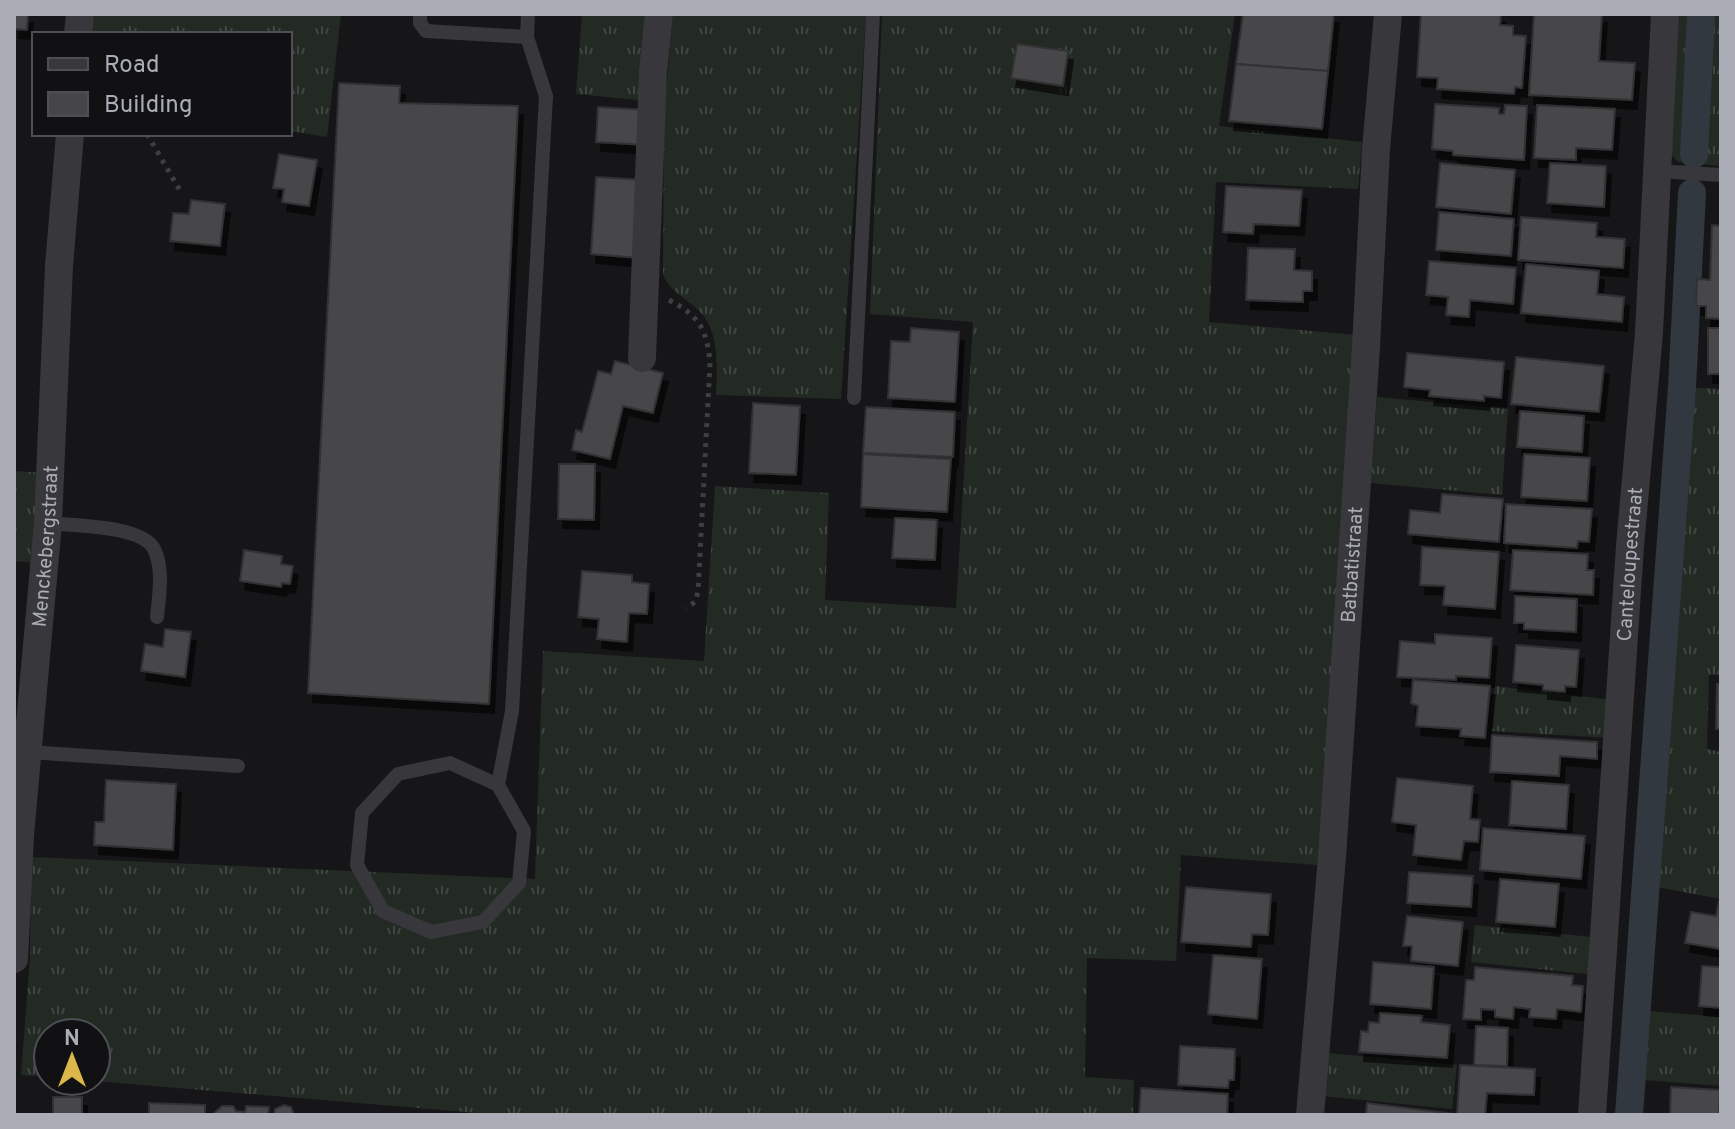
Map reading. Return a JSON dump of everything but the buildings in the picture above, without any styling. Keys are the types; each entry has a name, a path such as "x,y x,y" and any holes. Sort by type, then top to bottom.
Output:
{"street":[{"path":"642,358 653,72 659,14"},
{"name":"Batbatistraat","path":"1310,1115 1332,857 1376,149 1388,14"},
{"name":"Canteloupestraat","path":"1592,1115 1630,546 1647,359 1665,14"},
{"name":"Menckebergstraat","path":"14,959 48,523 59,266 70,136"}],"lane":[{"path":"420,14 420,23 426,31 527,37"},
{"path":"498,785 450,763 398,774 362,813 357,865 383,911 431,932 483,922 519,883 524,831 498,785 512,711 546,96 527,37 528,14"},
{"path":"854,398 873,14"},
{"path":"1657,171 1721,175"},
{"path":"48,523 131,533 145,539 154,547 158,562 157,617"},
{"path":"28,752 238,766"}],"path":[{"path":"148,136 182,194"},
{"path":"645,292 671,300 695,317 703,327 708,345 710,363 698,592 695,602 686,608"}],"green space":[{"path":"91,14 341,14 327,137 292,131 292,32 88,32"},
{"path":"582,14 657,14 648,101 576,94"},
{"path":"673,14 866,14 841,399 716,395 715,342 708,322 666,281 663,274 664,116"},
{"path":"882,14 1235,14 1219,126 1362,142 1358,189 1216,182 1209,322 1357,335 1318,865 1181,855 1176,961 1087,958 1085,1077 1134,1080 1133,1115 502,1115 112,1082 112,1017 32,1017 32,1076 21,1075 30,957 31,857 535,879 543,651 704,661 715,486 829,493 825,600 956,608 973,322 870,314"},
{"path":"1675,14 1721,14 1721,166 1678,162 1666,149"},
{"path":"1682,387 1721,389 1721,675 1709,675 1707,749 1721,752 1721,899 1646,885"},
{"path":"1377,397 1508,409 1502,495 1371,483"},
{"path":"14,471 45,473 37,563 14,561"},
{"path":"1495,686 1614,700 1611,738 1492,731"},
{"path":"1475,925 1591,937 1588,974 1471,962"},
{"path":"1637,1010 1721,1017 1721,1086 1632,1079"},
{"path":"1327,1053 1457,1065 1452,1109 1322,1096"}],"waterway":[{"path":"1694,154 1701,14"},
{"path":"1629,1115 1682,387 1692,193"}]}
